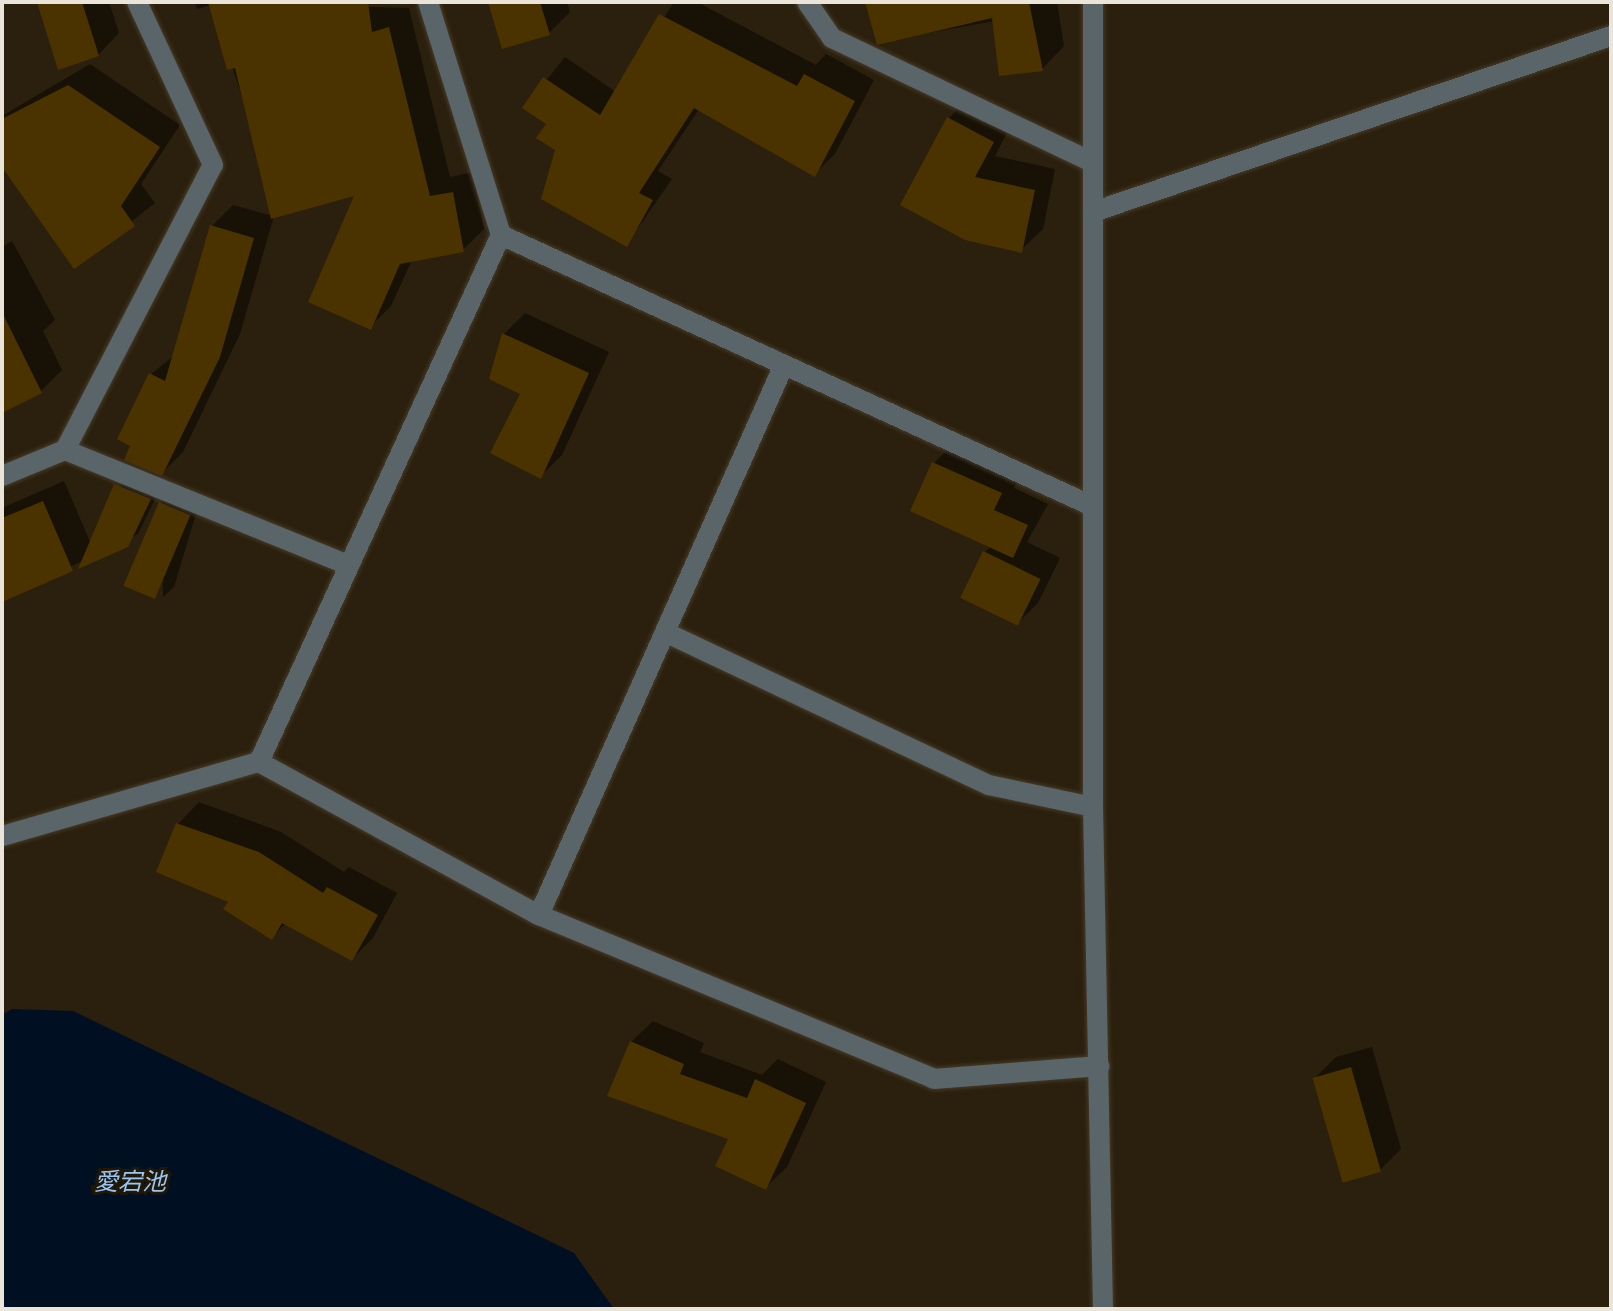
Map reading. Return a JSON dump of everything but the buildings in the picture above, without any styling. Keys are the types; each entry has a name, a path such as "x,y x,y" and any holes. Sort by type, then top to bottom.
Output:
{"street":[{"path":"2,476 65,450 213,165 137,2"},
{"path":"259,762 346,564 501,235 428,2"},
{"path":"807,2 832,38 1090,161"},
{"path":"1093,2 1090,161 1093,212 1093,807 1103,1309"},
{"path":"1093,212 1611,36"},
{"path":"501,235 783,367 1092,506"},
{"path":"539,915 669,634 783,367"},
{"path":"65,450 346,564"},
{"path":"669,634 989,785 1093,807"},
{"path":"2,836 259,762 539,915 934,1079 1099,1066"}],"water":[{"name":"愛宕池","path":"12,1009 73,1011 574,1253 614,1309 2,1309 2,1015"}]}
